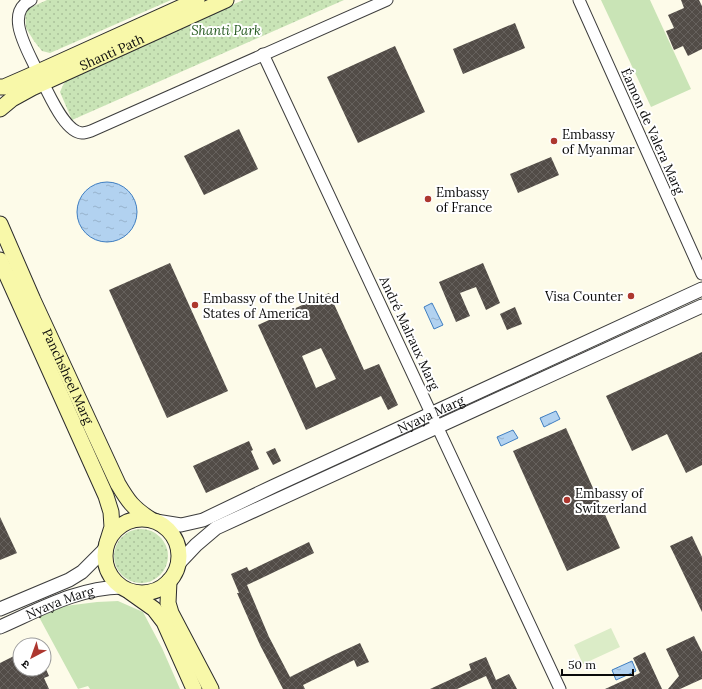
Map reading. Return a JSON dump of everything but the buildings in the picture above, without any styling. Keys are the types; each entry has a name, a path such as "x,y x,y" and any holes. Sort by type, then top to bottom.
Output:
{"main road":[{"name":"Shanti Path","path":"0,109 3,105 40,77 197,0"},
{"name":"Shanti Path","path":"0,87 40,77 226,0"},
{"name":"Panchsheel Marg","path":"0,224 33,300 118,484 130,504 140,513 153,520"},
{"path":"0,260 106,496 111,512 112,527 106,546 105,560 108,571 114,580 154,609 164,622 194,689"},
{"path":"106,546 112,534 124,523 139,518 153,520 167,528 175,538 179,550 178,563 175,573 169,581 157,590 143,593 125,589"},
{"path":"169,581 168,603 171,613 211,689"}],"street":[{"path":"31,0 20,10 17,18 20,31 40,77 60,115 71,128 81,133 91,131 387,0"},
{"name":"Éamon de Valera Marg","path":"578,0 702,274"},
{"name":"André Malraux Marg","path":"263,54 560,689"},
{"name":"Nyaya Marg","path":"153,520 180,525 203,520 432,413 702,290"},
{"name":"Nyaya Marg","path":"178,563 216,528 702,306"},
{"name":"Nyaya Marg","path":"0,609 69,580 82,572 106,546"},
{"name":"Nyaya Marg","path":"0,627 58,601 86,591 106,588 125,589"}],"green space":[{"name":"Shanti Park","path":"47,0 171,0 50,53 42,51 26,28 25,10"},
{"name":"Shanti Park","path":"243,0 344,0 72,120 60,92 64,83 72,77"},
{"path":"601,0 650,0 691,89 651,107"},
{"path":"136,529 146,529 156,533 164,541 168,551 168,561 164,571 156,579 146,583 136,583 126,579 118,571 114,561 114,551 118,541 126,533"},
{"path":"118,601 143,612 162,648 180,689 90,689 88,686 78,689 52,641 52,637 50,637 39,617 65,606"},
{"path":"611,628 620,647 583,664 574,645"}],"water":[{"path":"101,182 113,182 124,187 132,195 137,206 135,224 124,237 113,242 101,242 90,237 82,229 77,218 77,206 82,195 90,187"},
{"path":"432,303 443,325 434,329 424,307"},
{"path":"556,411 560,419 544,427 540,418"},
{"path":"513,430 518,438 501,446 497,437"},
{"path":"632,661 636,671 616,680 612,670"}],"place":[{"name":"Embassy of Myanmar","path":"554,141"},
{"name":"Embassy of France","path":"428,199"},
{"name":"Visa Counter","path":"631,296"},
{"name":"Embassy of the United States of America","path":"195,305"},
{"name":"Embassy of Switzerland","path":"567,500"}]}
